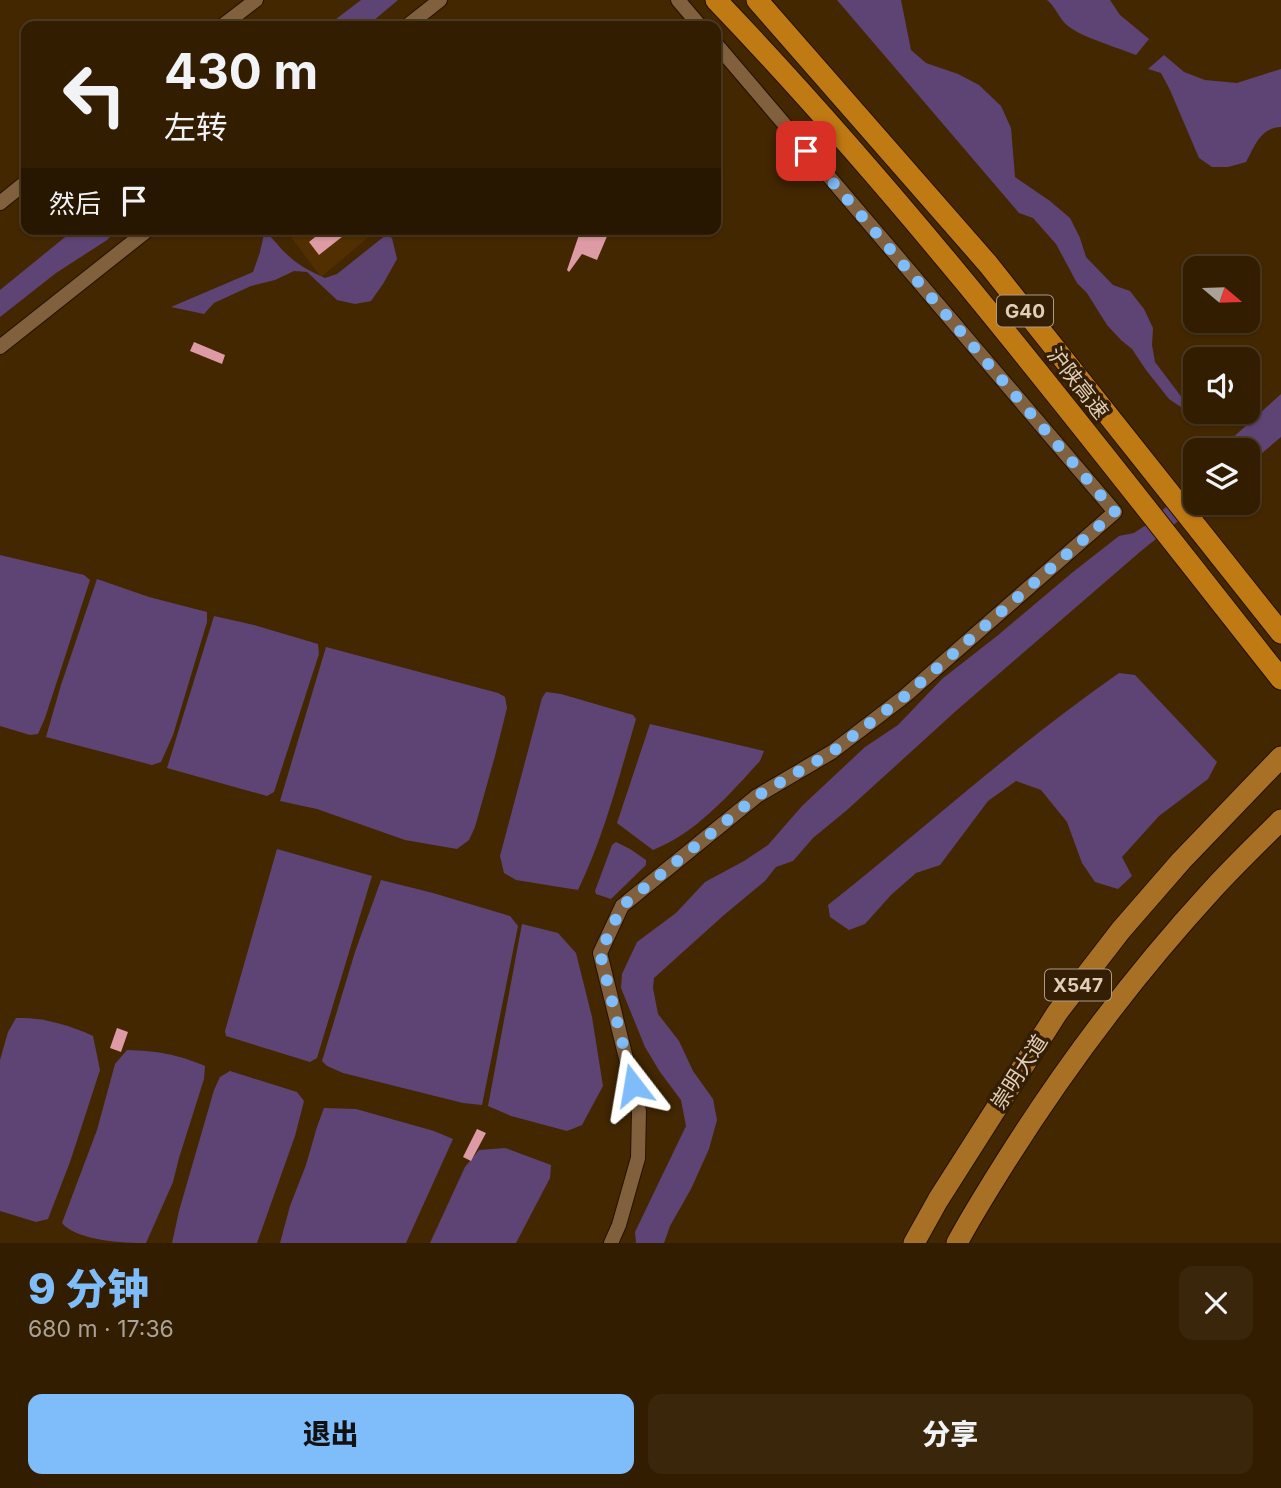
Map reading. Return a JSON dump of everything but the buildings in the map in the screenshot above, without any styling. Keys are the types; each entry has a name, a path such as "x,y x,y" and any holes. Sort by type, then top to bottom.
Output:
{"highway":[{"name":"沪陕高速","path":"716,0 855,152 965,281 1281,679"},
{"name":"沪陕高速","path":"757,0 988,264 1281,633"}],"main road":[{"name":"崇明大道","path":"914,1243 937,1199 1057,1013 1121,930 1181,861 1281,758"},
{"name":"崇明大道","path":"957,1243 1043,1103 1090,1037 1156,954 1214,888 1281,820"}],"street":[{"path":"229,21 256,0"},
{"path":"413,21 440,0"},
{"path":"678,0 696,21"},
{"path":"611,1243 620,1225 638,1158 639,1111 600,953 622,906 757,796 832,752 905,696 1115,512 721,50"},
{"path":"0,203 21,186"},
{"path":"0,347 141,235"}],"shaded area":[{"path":"361,0 398,0 373,21 334,21"},
{"path":"837,0 901,0 911,50 926,63 958,74 979,85 1001,106 1011,128 1015,177 1070,218 1086,257 1113,285 1130,291 1144,309 1153,328 1155,362 1183,399 1183,408 1169,399 1132,349 1107,325 1087,293 1077,283 1056,244 1033,218 1019,213"},
{"path":"1047,0 1110,0 1120,15 1149,39 1136,55 1100,42 1068,26"},
{"path":"1164,55 1184,72 1205,80 1237,83 1281,69 1281,127 1263,134 1246,162 1228,167 1212,167 1199,158 1161,73 1148,69"},
{"path":"68,235 112,235 56,273 0,317 0,290"},
{"path":"264,235 269,235 306,269 325,278 337,274 386,235 392,238 397,259 371,301 355,304 337,300 307,272 294,271 214,303 204,314 171,307 253,272"},
{"path":"290,235 371,235 321,277"},
{"path":"1281,394 1281,437 1260,455 1260,438 1232,438 1248,424 1260,424 1260,413"},
{"path":"1183,492 1183,515 1186,515 957,710 813,838 793,861 776,867 765,881 654,978 658,1014 679,1041 693,1071 713,1099 717,1120 709,1149 664,1243 636,1243 635,1232 686,1126 681,1100 645,1047 621,988 622,974 637,942 676,913 705,882 768,845 802,806 865,747 898,725 942,679 1119,536 1134,533"},
{"path":"0,555 84,575 90,580 38,734 30,735 0,726"},
{"path":"97,579 149,597 207,612 207,622 173,735 161,762 152,765 46,737"},
{"path":"214,616 318,644 319,654 274,792 267,796 167,768"},
{"path":"326,647 505,697 507,708 475,827 469,840 457,849 405,840 317,809 280,801"},
{"path":"1119,673 1135,675 1217,762 1208,779 1159,816 1122,857 1132,876 1118,889 1095,882 1082,863 1067,822 1041,790 1016,781 988,801 940,865 916,873 891,895 865,924 849,930 830,917 828,905 1008,757"},
{"path":"546,692 633,715 636,719 603,827 578,890 516,880 504,873 500,856 542,698"},
{"path":"650,724 764,751 760,761 711,812 684,834 653,850 617,823"},
{"path":"616,842 646,860 646,865 611,899 596,894 595,891 612,845"},
{"path":"277,849 372,876 317,1058 310,1062 226,1036 225,1031"},
{"path":"381,880 510,916 518,926 482,1105 463,1103 343,1073 322,1061 355,952"},
{"path":"522,924 558,933 576,953 592,1017 603,1086 582,1125 567,1131 511,1116 488,1106"},
{"path":"16,1018 56,1022 93,1036 100,1070 48,1219 36,1222 0,1211 0,1060 8,1032"},
{"path":"127,1050 167,1054 205,1066 204,1079 173,1182 146,1243 89,1237 78,1234 62,1223 97,1130 115,1064"},
{"path":"230,1071 297,1092 304,1101 295,1136 257,1243 172,1243 214,1090 220,1077"},
{"path":"324,1108 356,1109 453,1139 406,1243 280,1243"},
{"path":"505,1148 551,1165 550,1178 516,1243 430,1243 465,1167 479,1150"}],"route":[{"path":"633,1085 600,953 622,906 757,796 832,752 905,696 1115,512 806,151"}]}
